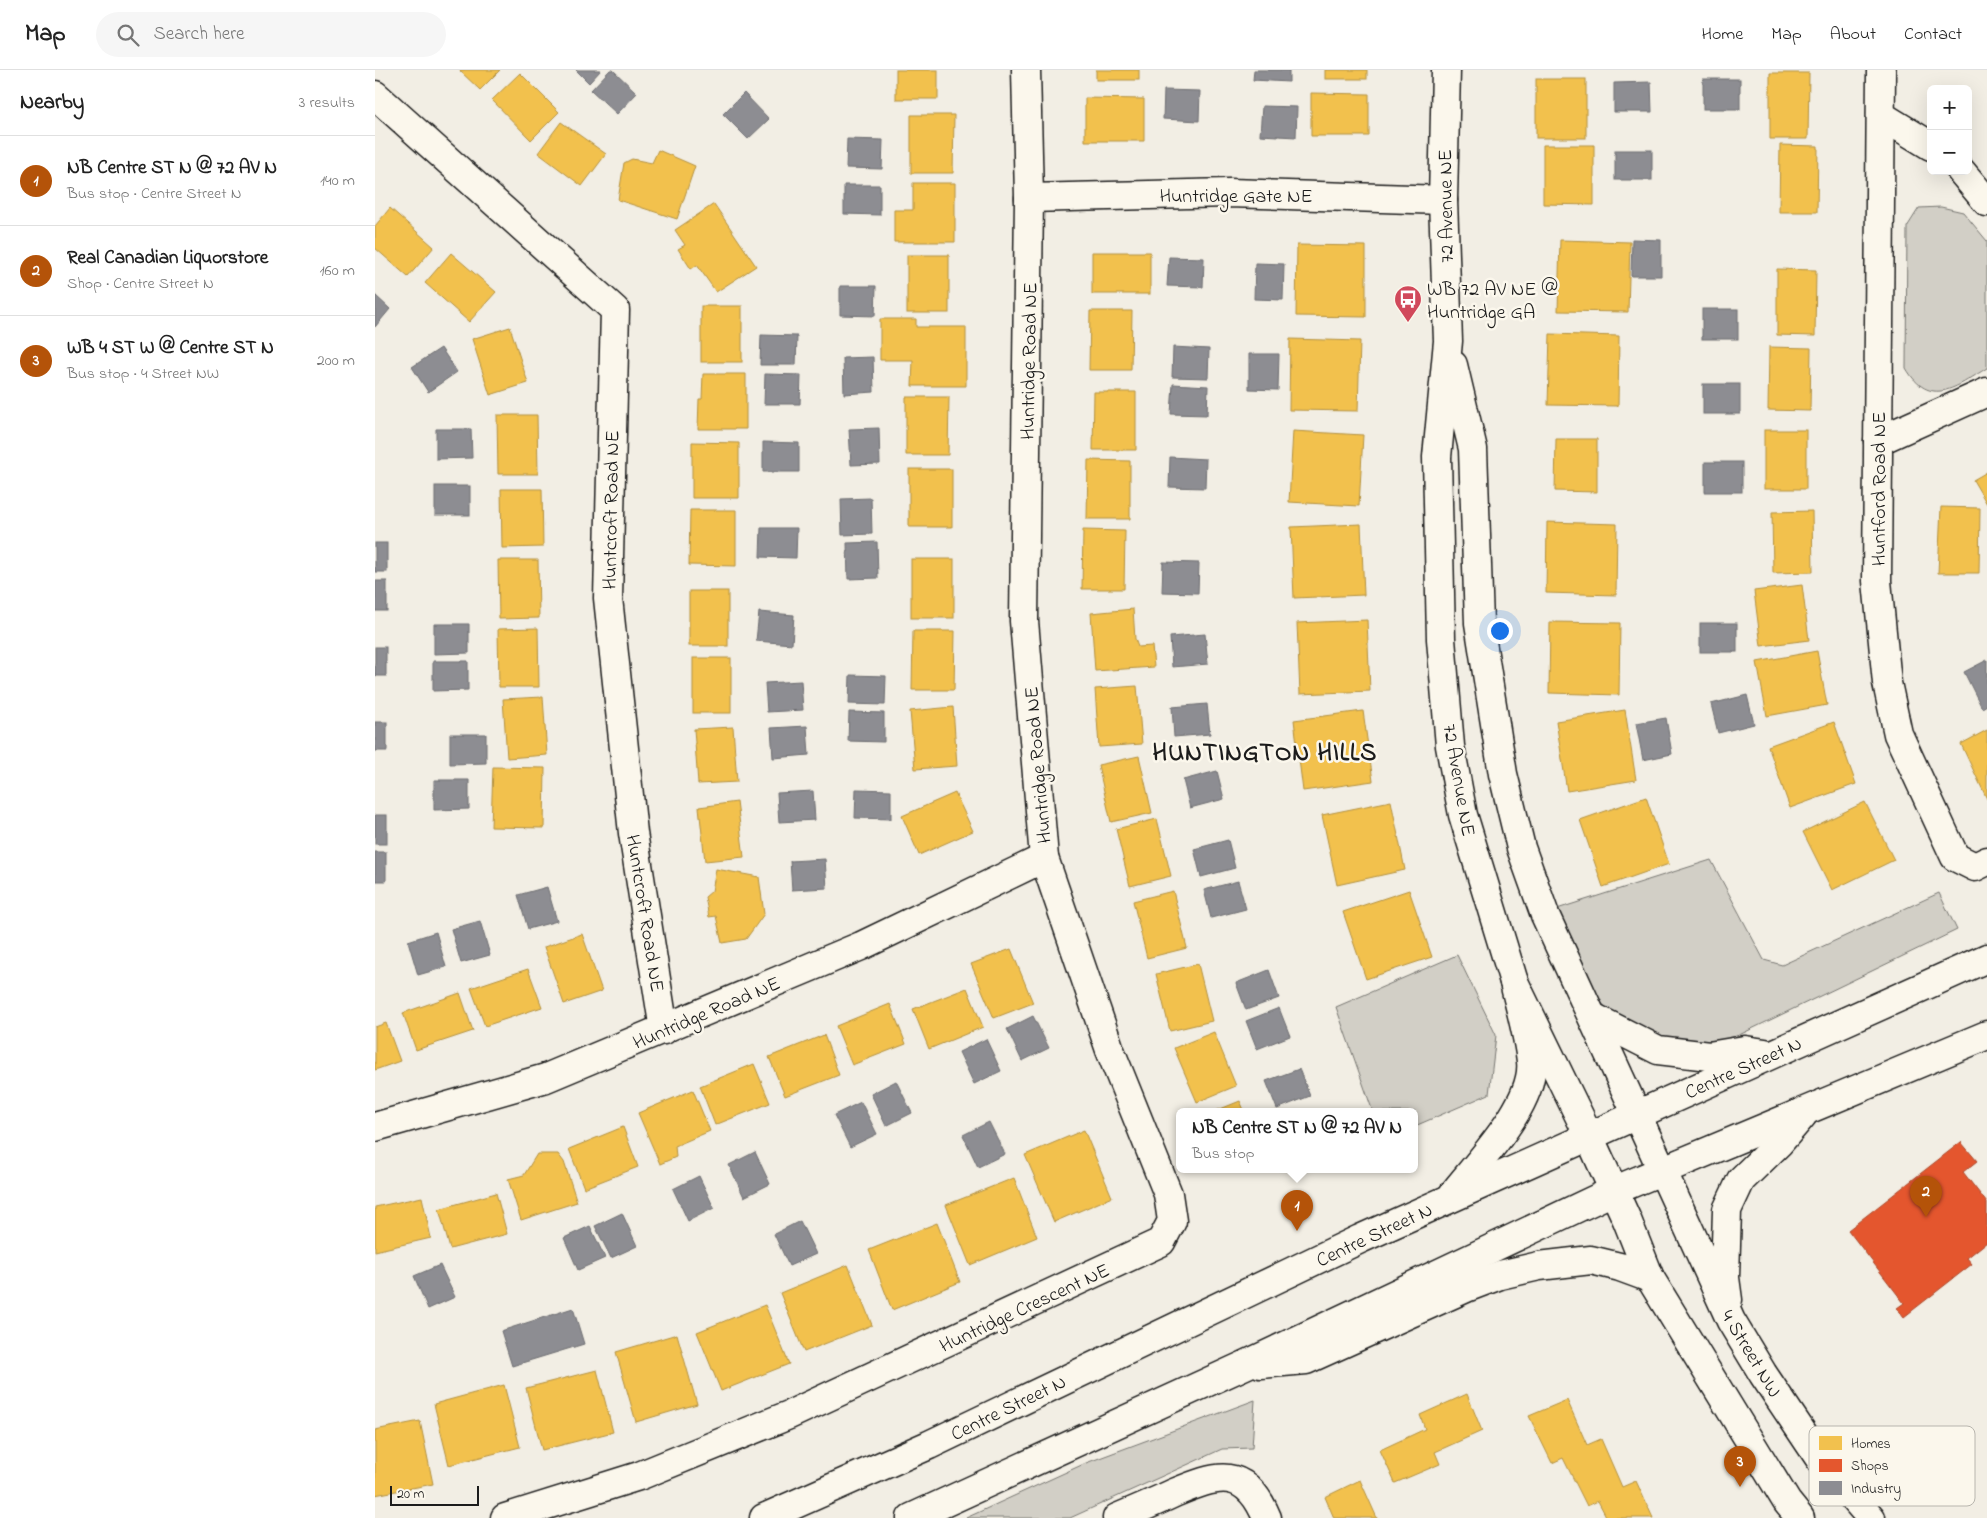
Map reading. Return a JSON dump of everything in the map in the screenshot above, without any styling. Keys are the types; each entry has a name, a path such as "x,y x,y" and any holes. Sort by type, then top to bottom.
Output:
{"street":[{"name":"Huntridge Road NE","path":"375,1127 546,1078 861,946 1044,858 1025,621 1029,198 1026,70"},
{"name":"72 Avenue NE","path":"1446,70 1443,200 1448,342 1437,457 1441,639 1450,746 1463,815 1514,982 1589,1136 1613,1190"},
{"name":"Huntford Road NE","path":"1881,70 1877,581 1887,683 1898,734 1955,857 1975,867 1987,861"},
{"name":"Huntcroft Road NE","path":"375,95 615,310 608,598 633,833 664,1030"},
{"path":"1882,116 1927,144"},
{"path":"1964,175 1987,202"},
{"name":"Huntridge Gate NE","path":"1029,198 1229,193 1443,200"},
{"name":"72 Avenue NE","path":"1448,342 1473,450 1479,623 1503,774 1521,848 1545,915 1661,1170"},
{"path":"1878,441 1987,392"},
{"name":"Huntridge Crescent NE","path":"505,1518 639,1476 789,1415 1161,1242 1172,1220 1168,1194 1110,1050 1044,858"},
{"name":"Centre Street N","path":"764,1518 929,1445 1449,1199 1987,958"},
{"path":"1449,1199 1517,1113 1526,1092 1531,1063 1514,982"},
{"path":"1593,1017 1658,1050 1709,1056 1745,1050 1772,1054"},
{"path":"911,1518 1245,1365 1613,1190 1806,1112 1987,1035"},
{"path":"1731,1321 1725,1278 1727,1210 1741,1180 1779,1143 1806,1112"},
{"name":"4 Street NW","path":"1661,1170 1731,1321 1763,1374 1809,1443"},
{"path":"1613,1190 1650,1278 1787,1502 1801,1518"},
{"path":"1245,1365 1306,1360 1500,1274 1539,1266 1591,1260 1620,1267 1650,1278"},
{"path":"1117,1518 1205,1480 1226,1477 1238,1481 1250,1490 1267,1518"},
{"name":"4 Street NW","path":"1861,1506 1871,1518"}],"shaded area":[{"path":"1941,207 1963,212 1987,241 1987,368 1954,387 1934,391 1924,388 1915,381 1906,368 1907,227 1919,208"},
{"path":"1711,860 1764,960 1782,965 1939,893 1957,930 1737,1036 1712,1043 1686,1044 1650,1036 1618,1018 1593,992 1575,961 1557,909"},
{"path":"1457,955 1496,1035 1489,1094 1418,1125 1418,1108 1372,1108 1336,1007"},
{"path":"1255,1400 1252,1448 1222,1449 1070,1518 966,1518 1086,1463"}],"building: Homes":[{"path":"459,70 500,70 480,90"},
{"path":"896,70 938,70 938,99 896,99"},
{"path":"1096,70 1139,70 1139,80 1096,80"},
{"path":"1325,70 1367,70 1367,79 1325,79"},
{"path":"520,73 559,112 531,140 492,100"},
{"path":"1770,73 1809,73 1808,139 1770,139"},
{"path":"1536,79 1586,79 1586,138 1536,138"},
{"path":"1311,93 1369,94 1369,136 1311,136"},
{"path":"1085,98 1144,99 1144,141 1085,141"},
{"path":"911,115 954,115 953,173 911,173"},
{"path":"561,122 606,154 582,186 538,153"},
{"path":"1543,145 1594,145 1594,205 1543,204"},
{"path":"1780,145 1818,146 1817,212 1779,212"},
{"path":"658,150 695,166 677,219 618,200 624,163 632,159 652,163"},
{"path":"913,183 955,183 955,242 894,242 894,210 913,210"},
{"path":"714,204 756,266 716,292 697,265 691,269 678,249 685,245 675,230"},
{"path":"390,208 434,247 408,277 375,248 375,226"},
{"path":"1560,240 1630,242 1628,312 1558,311"},
{"path":"1297,245 1366,246 1366,317 1296,316"},
{"path":"1092,252 1150,252 1150,294 1092,294"},
{"path":"451,253 496,292 469,322 425,283"},
{"path":"907,255 949,255 949,313 907,313"},
{"path":"1777,269 1816,270 1815,336 1777,335"},
{"path":"701,306 742,306 742,362 701,362"},
{"path":"1090,311 1132,311 1131,370 1089,370"},
{"path":"880,319 916,319 916,327 966,327 966,386 912,386 913,360 880,360"},
{"path":"510,327 528,383 490,395 472,339"},
{"path":"1550,334 1619,336 1618,406 1548,405"},
{"path":"1290,339 1360,341 1358,411 1289,410"},
{"path":"1769,347 1811,348 1810,411 1768,410"},
{"path":"703,374 746,374 746,429 698,429 699,399 702,399"},
{"path":"1094,392 1136,392 1136,450 1093,450"},
{"path":"906,397 949,397 948,455 906,455"},
{"path":"497,415 537,415 538,474 498,474"},
{"path":"1764,430 1806,430 1806,489 1764,489"},
{"path":"1293,431 1363,435 1359,506 1289,502"},
{"path":"1556,439 1597,439 1597,492 1555,491"},
{"path":"692,442 739,443 739,498 692,498"},
{"path":"1088,460 1130,461 1130,519 1087,519"},
{"path":"909,469 952,469 952,527 909,527"},
{"path":"1987,472 1987,504 1973,480"},
{"path":"501,489 542,489 543,547 502,548"},
{"path":"1941,507 1980,508 1979,573 1938,573"},
{"path":"690,510 736,510 736,566 689,565"},
{"path":"1812,511 1813,572 1773,573 1772,512"},
{"path":"1547,522 1617,524 1616,595 1546,593"},
{"path":"1361,524 1364,595 1294,598 1291,527"},
{"path":"1083,530 1125,531 1124,589 1082,589"},
{"path":"911,559 954,559 954,618 911,618"},
{"path":"498,560 538,560 539,618 499,619"},
{"path":"1802,585 1809,640 1761,646 1754,591"},
{"path":"689,591 728,591 728,646 689,646"},
{"path":"1133,609 1135,639 1138,647 1152,646 1154,667 1095,671 1091,613"},
{"path":"1367,620 1370,691 1300,694 1297,623"},
{"path":"1550,622 1620,623 1619,695 1549,693"},
{"path":"538,628 539,687 499,687 498,629"},
{"path":"913,631 955,631 954,690 912,690"},
{"path":"1817,651 1827,705 1767,716 1757,662"},
{"path":"693,658 731,658 731,713 693,713"},
{"path":"1137,686 1142,744 1099,747 1095,689"},
{"path":"543,697 547,755 507,758 503,699"},
{"path":"953,707 957,766 915,769 910,711"},
{"path":"1625,710 1636,780 1567,791 1556,721"},
{"path":"1363,711 1373,781 1303,791 1294,720"},
{"path":"1834,722 1856,784 1790,808 1768,746"},
{"path":"733,727 737,782 698,784 694,729"},
{"path":"1987,730 1987,799 1961,744"},
{"path":"1139,756 1152,813 1111,822 1098,765"},
{"path":"493,767 545,768 544,828 491,827"},
{"path":"955,793 973,831 919,855 902,816"},
{"path":"1646,797 1669,864 1603,887 1580,820"},
{"path":"1391,801 1405,870 1337,885 1322,815"},
{"path":"737,802 744,857 705,861 699,807"},
{"path":"1865,802 1894,860 1832,890 1803,832"},
{"path":"1157,819 1171,876 1130,886 1116,829"},
{"path":"716,869 759,877 764,914 746,939 722,943 716,916 709,917 705,897 712,891"},
{"path":"1409,890 1432,957 1366,979 1343,912"},
{"path":"1173,891 1187,948 1147,958 1133,901"},
{"path":"582,934 602,991 564,1004 544,947"},
{"path":"1011,949 1033,1003 994,1018 971,964"},
{"path":"1198,964 1212,1021 1170,1031 1156,974"},
{"path":"528,969 542,1007 485,1026 471,988"},
{"path":"967,988 983,1027 929,1049 913,1009"},
{"path":"460,993 473,1031 416,1050 403,1013"},
{"path":"890,1004 906,1044 852,1065 836,1026"},
{"path":"386,1023 400,1061 375,1070 375,1027"},
{"path":"1214,1032 1236,1086 1197,1102 1174,1048"},
{"path":"824,1035 839,1075 785,1096 769,1057"},
{"path":"754,1064 770,1103 715,1125 700,1086"},
{"path":"693,1090 710,1131 675,1146 676,1157 660,1164 638,1113"},
{"path":"1240,1101 1243,1108 1223,1108"},
{"path":"623,1127 638,1167 584,1188 569,1149"},
{"path":"1084,1130 1112,1197 1054,1222 1025,1155"},
{"path":"537,1154 558,1154 564,1162 577,1202 521,1220 508,1179 524,1175"},
{"path":"1014,1178 1037,1237 970,1265 946,1205"},
{"path":"496,1193 507,1234 450,1249 439,1209"},
{"path":"422,1197 431,1238 375,1251 375,1207"},
{"path":"937,1223 960,1282 892,1310 869,1250"},
{"path":"848,1265 872,1325 804,1352 780,1293"},
{"path":"765,1305 789,1364 721,1391 697,1332"},
{"path":"677,1334 697,1404 636,1422 616,1352"},
{"path":"597,1370 613,1432 542,1450 526,1388"},
{"path":"504,1385 520,1447 449,1465 434,1404"},
{"path":"1467,1394 1482,1431 1435,1452 1440,1464 1395,1483 1380,1450 1425,1429 1420,1415"},
{"path":"1567,1400 1587,1445 1601,1439 1622,1487 1636,1481 1653,1518 1607,1518 1598,1501 1587,1506 1563,1458 1552,1463 1529,1416"},
{"path":"420,1421 433,1484 375,1495 375,1430"},
{"path":"1360,1480 1377,1518 1334,1518 1325,1497"}],"building: Shops":[{"path":"1961,1142 1977,1161 1963,1172 1987,1203 1987,1242 1967,1258 1972,1264 1904,1317 1897,1308 1904,1303 1848,1230"}],"building: Industry":[{"path":"576,70 601,70 589,83"},
{"path":"610,70 613,70 637,93 617,114 591,90"},
{"path":"1254,70 1289,70 1289,82 1253,80"},
{"path":"1703,79 1740,79 1740,109 1703,109"},
{"path":"1651,82 1652,112 1614,112 1614,83"},
{"path":"1164,90 1200,91 1199,121 1163,119"},
{"path":"744,93 769,119 748,139 723,114"},
{"path":"1262,106 1297,107 1296,137 1260,135"},
{"path":"847,139 883,140 882,169 846,168"},
{"path":"1615,150 1652,150 1652,180 1615,180"},
{"path":"844,185 880,185 880,215 844,214"},
{"path":"1632,239 1661,240 1661,276 1631,276"},
{"path":"1169,257 1204,258 1203,287 1167,286"},
{"path":"1255,263 1284,264 1283,300 1254,299"},
{"path":"840,286 876,286 875,316 840,315"},
{"path":"375,295 390,309 375,327"},
{"path":"1702,309 1738,309 1738,339 1702,339"},
{"path":"761,335 797,336 796,365 760,365"},
{"path":"1173,347 1209,349 1208,378 1172,377"},
{"path":"441,348 457,372 428,392 412,367"},
{"path":"1249,354 1279,354 1278,390 1249,389"},
{"path":"873,357 874,392 844,394 843,358"},
{"path":"765,374 801,375 800,404 764,404"},
{"path":"1173,384 1208,386 1207,415 1171,414"},
{"path":"1703,384 1740,384 1740,414 1703,414"},
{"path":"879,428 880,464 851,465 849,429"},
{"path":"436,429 471,429 472,458 436,459"},
{"path":"763,442 799,443 799,472 763,472"},
{"path":"1170,457 1206,459 1205,488 1169,487"},
{"path":"1705,462 1742,462 1742,492 1705,492"},
{"path":"435,486 470,486 470,515 435,515"},
{"path":"871,498 872,534 842,535 841,499"},
{"path":"761,528 797,528 796,558 760,557"},
{"path":"877,542 878,578 848,579 847,543"},
{"path":"375,543 387,543 387,572 375,572"},
{"path":"1163,562 1199,563 1198,593 1162,592"},
{"path":"375,581 387,581 387,611 375,611"},
{"path":"759,612 794,615 792,644 756,641"},
{"path":"1700,623 1737,623 1737,652 1700,652"},
{"path":"434,624 469,624 469,653 434,654"},
{"path":"1205,634 1208,664 1172,667 1170,637"},
{"path":"375,647 386,647 386,676 375,676"},
{"path":"1987,660 1987,705 1982,708 1964,672"},
{"path":"433,661 468,661 468,690 433,691"},
{"path":"850,675 886,676 885,705 849,704"},
{"path":"801,681 803,710 767,712 765,683"},
{"path":"1747,695 1754,724 1718,733 1711,704"},
{"path":"1207,704 1210,734 1174,737 1172,707"},
{"path":"849,712 884,713 884,742 848,741"},
{"path":"1666,718 1672,754 1643,760 1636,723"},
{"path":"375,722 387,722 387,751 375,751"},
{"path":"807,726 809,755 773,758 771,728"},
{"path":"450,734 486,734 486,763 450,764"},
{"path":"1217,771 1224,799 1190,808 1183,780"},
{"path":"434,780 469,780 469,809 434,810"},
{"path":"856,789 891,790 891,819 855,818"},
{"path":"813,791 815,820 779,822 777,793"},
{"path":"375,815 387,815 387,844 375,844"},
{"path":"1228,840 1235,868 1201,877 1194,849"},
{"path":"375,852 386,852 386,881 375,881"},
{"path":"825,859 827,888 792,890 790,861"},
{"path":"1238,881 1246,909 1211,918 1204,890"},
{"path":"547,887 557,921 528,929 518,895"},
{"path":"480,921 490,955 461,963 451,929"},
{"path":"436,932 446,967 418,975 408,941"},
{"path":"1269,970 1279,998 1246,1010 1236,983"},
{"path":"1279,1008 1290,1036 1257,1049 1246,1021"},
{"path":"1033,1016 1049,1048 1022,1061 1007,1029"},
{"path":"986,1039 1001,1071 974,1084 959,1052"},
{"path":"1299,1069 1310,1096 1277,1108 1266,1081"},
{"path":"896,1081 912,1113 886,1126 871,1094"},
{"path":"861,1102 877,1134 850,1147 834,1115"},
{"path":"989,1122 1005,1154 978,1167 963,1135"},
{"path":"755,1152 770,1184 744,1197 729,1165"},
{"path":"699,1176 714,1208 688,1221 673,1189"},
{"path":"622,1213 637,1246 611,1258 595,1226"},
{"path":"800,1221 816,1254 789,1266 774,1234"},
{"path":"590,1226 605,1258 578,1270 564,1238"},
{"path":"440,1265 455,1297 428,1309 414,1276"},
{"path":"573,1308 584,1344 512,1366 501,1331"}],"place":[{"name":"WB 72 AV NE @ Huntridge GA","path":"1408,323"},
{"name":"Real Canadian Liquorstore","path":"1926,1217"},
{"name":"NB Centre ST N @ 72 AV N","path":"1297,1231"},
{"name":"WB 4 ST W @ Centre ST N","path":"1740,1487"}],"district":[{"name":"HUNTINGTON HILLS","path":"1265,751"}]}
